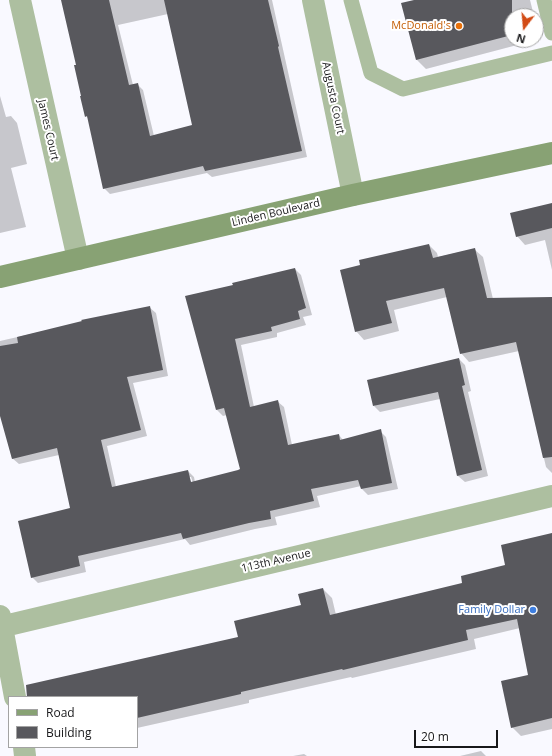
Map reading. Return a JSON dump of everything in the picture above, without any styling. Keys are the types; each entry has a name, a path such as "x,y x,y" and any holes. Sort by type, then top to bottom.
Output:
{"main road":[{"name":"Linden Boulevard","path":"0,277 353,195 552,153"}],"street":[{"name":"James Court","path":"20,0 78,259"},
{"name":"Augusta Court","path":"312,0 353,195"},
{"name":"113th Avenue","path":"1,623 552,496"},
{"path":"1,623 15,696"}],"lane":[{"path":"351,0 371,73 403,89 552,53"},
{"path":"544,0 552,33"}],"building":[{"path":"61,0 109,0 129,85 138,83 150,136 192,125 164,0 268,0 302,151 205,171 203,166 103,189 87,116 85,117 80,96 74,65 76,65"},
{"name":"McDonald's","path":"414,0 512,0 512,8 504,8 504,37 416,60 401,3"},
{"path":"552,203 552,228 516,237 510,213"},
{"path":"429,244 433,258 475,248 487,298 552,297 552,457 543,458 516,342 460,354 444,288 386,301 392,323 355,332 340,270 360,265 359,260"},
{"path":"295,268 306,308 298,311 300,319 271,327 272,331 235,339 250,407 278,400 288,445 339,434 340,440 381,429 392,483 361,489 358,480 311,489 314,501 270,511 271,519 183,539 181,533 78,556 80,566 31,578 18,521 70,508 57,448 12,459 0,416 0,346 18,343 17,337 82,321 81,320 150,306 163,370 127,377 141,430 101,440 112,487 188,470 191,482 238,470 240,469 224,408 216,410 185,296"},
{"path":"459,358 465,385 462,386 482,470 457,476 438,392 373,406 367,380"},
{"path":"552,533 552,718 511,728 501,681 528,675 517,619 466,630 468,640 343,670 241,692 241,694 138,718 138,696 27,696 26,685 238,637 234,621 301,605 298,594 323,588 330,615 462,583 461,576 505,565 501,545"}],"place":[{"name":"McDonald's","path":"459,26"},
{"name":"Family Dollar","path":"533,610"}]}
